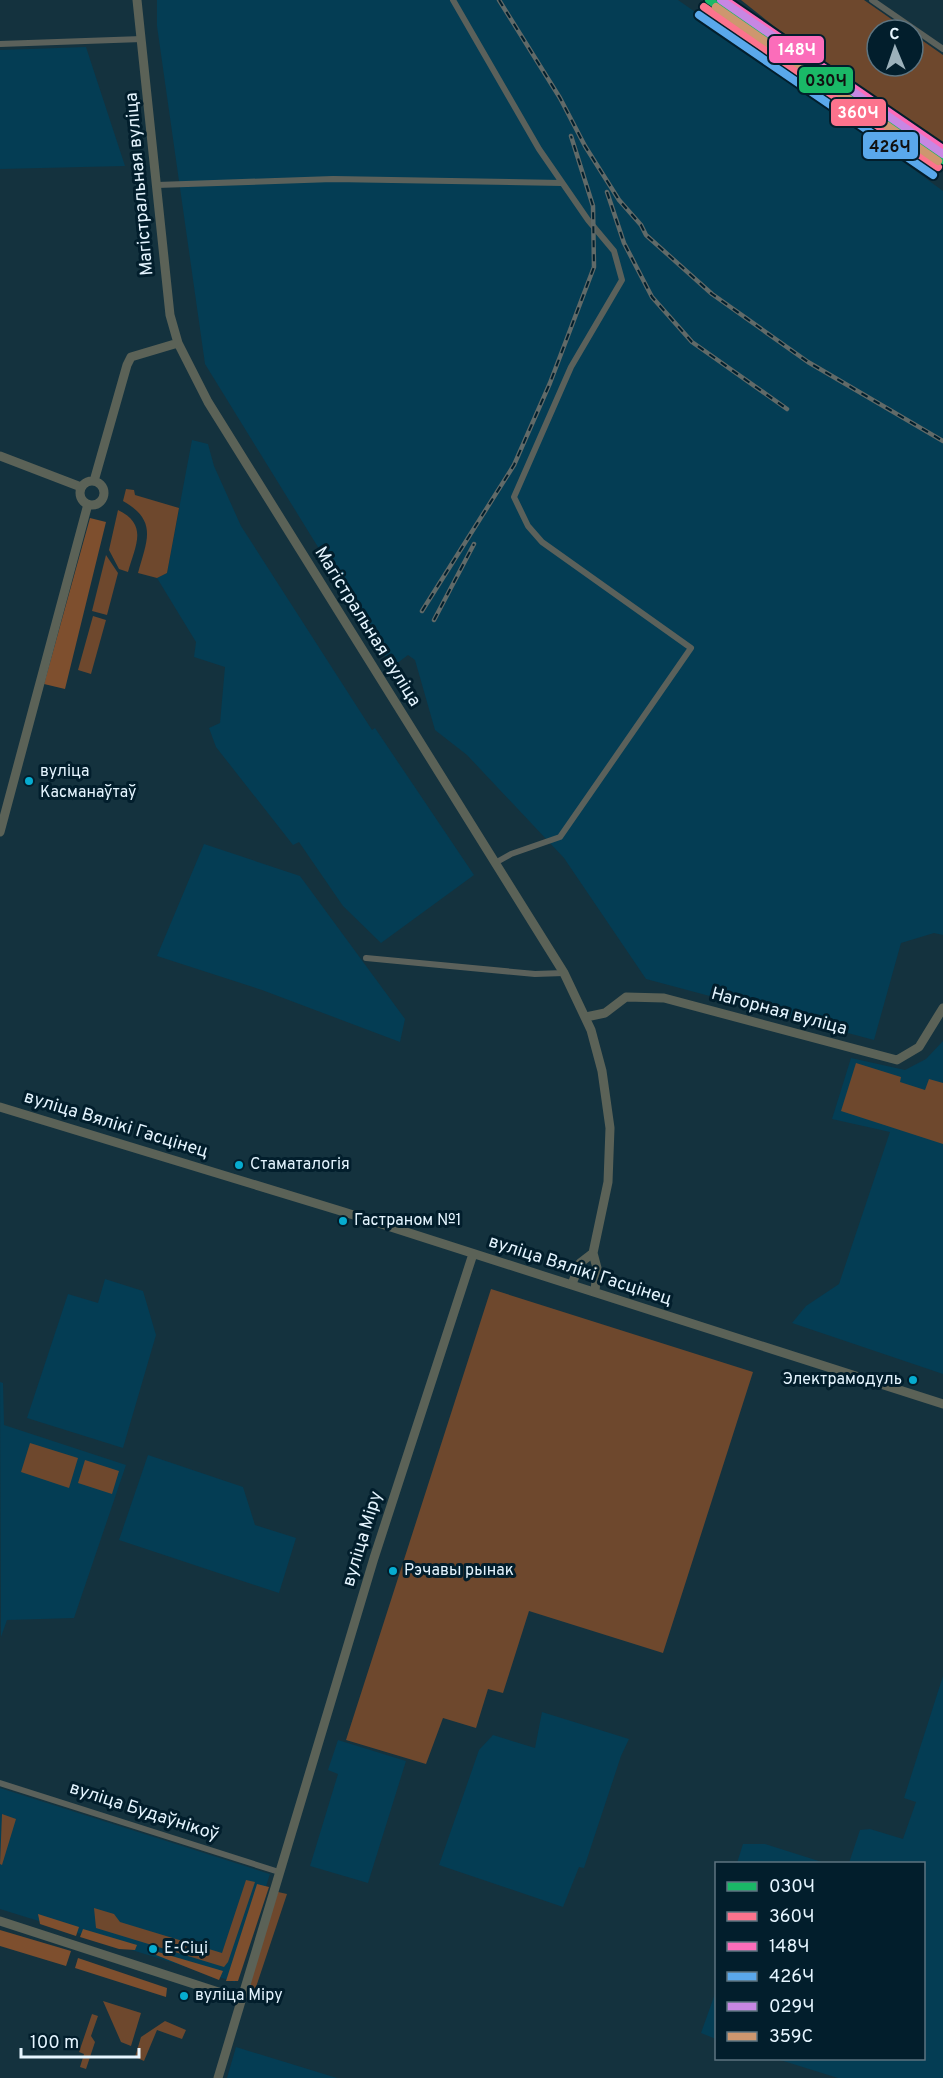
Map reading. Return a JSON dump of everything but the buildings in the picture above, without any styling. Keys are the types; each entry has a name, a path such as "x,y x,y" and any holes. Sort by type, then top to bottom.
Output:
{"main road":[{"name":"Магістральная вуліца","path":"137,0 170,315 178,344 214,411 564,973 586,1017 602,1071 610,1128 608,1182 593,1253"},
{"path":"94,481 124,374 132,357 178,344"},
{"path":"0,456 81,487"},
{"path":"94,481 102,486 104,497 99,503 88,504 81,497 81,487 85,483 94,481"},
{"path":"0,832 88,504"},
{"name":"Нагорная вуліца","path":"586,1017 605,1013 626,997 664,998 897,1060 919,1047 943,1008"},
{"name":"вуліца Вялікі Гасцінец","path":"0,1107 572,1284 943,1404"},
{"path":"572,1284 580,1263 593,1253 597,1268 595,1292"},
{"name":"вуліца Міру","path":"218,2078 374,1558 473,1254"},
{"path":"0,1921 240,1999"}],"street":[{"path":"453,0 562,183 614,250 622,280 571,367 514,497 528,526 542,542 691,648 560,837 511,854 495,863"},
{"path":"872,0 943,49"},
{"path":"0,44 142,39"},
{"path":"157,185 333,179 562,183"},
{"path":"366,958 535,974 564,973"},
{"name":"вуліца Будаўнікоў","path":"0,1783 279,1872"}],"shaded area":[{"path":"157,0 678,0 842,114 841,116 943,191 943,935 934,933 901,943 874,1040 646,979 564,858 467,755 435,730 415,660 408,655 392,667 205,364 157,26"},
{"path":"741,0 864,0 890,18 865,18 865,78 925,78 925,42 943,55 943,147 794,42"},
{"path":"86,47 125,166 0,169 0,50"},
{"path":"192,440 208,444 214,466 241,526 372,730 375,728 474,875 381,943 343,906 299,842 293,845 216,747 209,728 220,723 225,667 194,657 196,642 157,578 167,573"},
{"path":"126,489 134,490 135,495 179,508 167,573 157,578 138,573 146,541 146,524 134,508 123,501"},
{"path":"118,510 134,522 137,529 136,545 128,572 119,569 109,550"},
{"path":"90,518 106,522 65,689 44,684"},
{"path":"106,555 118,573 107,615 92,611"},
{"path":"93,616 106,620 91,674 78,670"},
{"path":"204,844 300,876 405,1019 400,1042 262,990 157,956"},
{"path":"943,1041 943,1374 792,1323 806,1306 839,1284 890,1132 832,1119 851,1058 905,1070 926,1059"},
{"path":"856,1063 901,1077 900,1082 925,1090 929,1079 943,1083 943,1144 841,1111"},
{"path":"105,1279 143,1291 156,1335 123,1448 27,1418 68,1294 98,1303"},
{"path":"491,1289 753,1372 663,1653 529,1611 503,1693 488,1689 476,1728 443,1718 426,1764 346,1740"},
{"path":"0,1382 3,1383 4,1425 126,1465 74,1618 7,1620 1,1637"},
{"path":"30,1443 78,1458 69,1488 21,1472"},
{"path":"148,1455 243,1487 255,1525 296,1538 279,1593 119,1540"},
{"path":"85,1460 119,1471 112,1494 78,1483"},
{"path":"943,1676 943,2078 838,2078 780,2060 925,2060 925,1862 849,1862 860,1830 870,1829 903,1839 916,1802 904,1798"},
{"path":"542,1712 629,1739 621,1756 584,1868 579,1867 563,1907 439,1865 479,1750 493,1735 535,1748"},
{"path":"338,1740 406,1761 368,1883 310,1866 338,1774 328,1770"},
{"path":"0,1788 270,1874 235,1982 0,1909"},
{"path":"2,1814 16,1819 2,1865 0,1864"},
{"path":"743,1844 765,1844 822,1862 737,1862"},
{"path":"246,1880 255,1882 228,1962 224,1967 96,1928 94,1908 114,1914 120,1922 222,1953"},
{"path":"257,1884 269,1887 238,1981 226,1981"},
{"path":"278,1892 287,1894 254,1993 249,1991 248,1984"},
{"path":"38,1914 79,1927 76,1936 40,1924"},
{"path":"83,1929 137,1945 135,1950 119,1949 80,1937"},
{"path":"0,1930 71,1951 66,1966 0,1946"},
{"path":"158,1952 223,1971 219,1980 156,1955"},
{"path":"78,1958 167,1988 166,1997 75,1968"},
{"path":"715,1994 715,2039 701,2033"},
{"path":"103,2001 141,2013 131,2046 121,2042"},
{"path":"92,2014 98,2016 91,2036 95,2042 86,2069 80,2067 84,2054 79,2052"},
{"path":"165,2021 186,2030 182,2039 157,2030 144,2061 135,2057 141,2037"},
{"path":"236,2047 337,2078 227,2078"}],"railway":[{"path":"499,0 560,98 585,146 619,200 641,225 646,235 712,294 808,362 943,441"},
{"path":"422,611 514,465 550,383 594,267 593,206 571,136"},
{"path":"607,192 624,243 652,297 692,342 787,409"},
{"path":"434,620 474,544"}],"transit line":[{"name":"030Ч","path":"709,0 943,160"},
{"name":"029Ч","path":"721,0 943,154"},
{"name":"148Ч","path":"725,0 943,149"},
{"name":"360Ч","path":"704,7 938,167"},
{"name":"359С","path":"716,7 938,161"},
{"name":"426Ч","path":"699,15 933,175"}],"place":[{"name":"вуліца Касманаўтаў","path":"29,781"},
{"name":"Стаматалогія","path":"239,1165"},
{"name":"Гастраном №1","path":"343,1221"},
{"name":"Электрамодуль","path":"913,1380"},
{"name":"Рэчавы рынак","path":"393,1571"},
{"name":"Е-Сіці","path":"153,1949"},
{"name":"вуліца Міру","path":"184,1996"}]}
